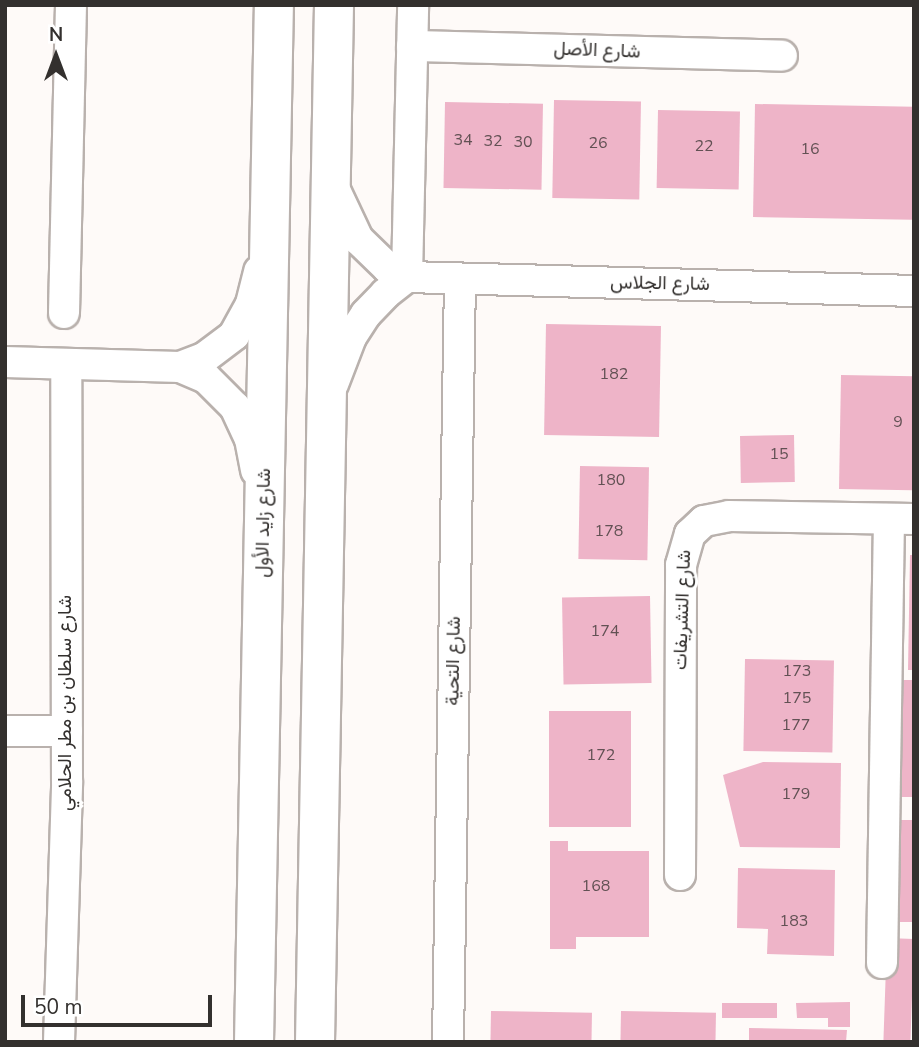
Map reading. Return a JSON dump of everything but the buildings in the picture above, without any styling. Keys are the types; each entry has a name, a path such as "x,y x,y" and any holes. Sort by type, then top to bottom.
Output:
{"main road":[{"name":"شارع زايد الأول","path":"254,1042 274,5"},
{"path":"315,1042 334,5"}],"street":[{"path":"64,313 71,5"},
{"path":"327,402 351,337 384,294 407,277 413,5"},
{"name":"شارع الأصل","path":"412,46 782,56"},
{"name":"شارع الجلاس","path":"331,183 358,239 388,268 407,277 460,281 914,290"},
{"path":"180,367 220,348 242,324 251,304 271,219"},
{"name":"شارع التحية","path":"448,1042 460,281"},
{"path":"5,362 180,367 206,378 235,407 250,439 264,508"},
{"name":"شارع سلطان بن مطر الحلامي","path":"59,1042 67,731 66,364"},
{"name":"شارع التشريفات","path":"680,875 681,565 686,541 704,521 729,516 902,519"},
{"path":"882,963 902,519"},
{"path":"5,731 67,731"}]}
